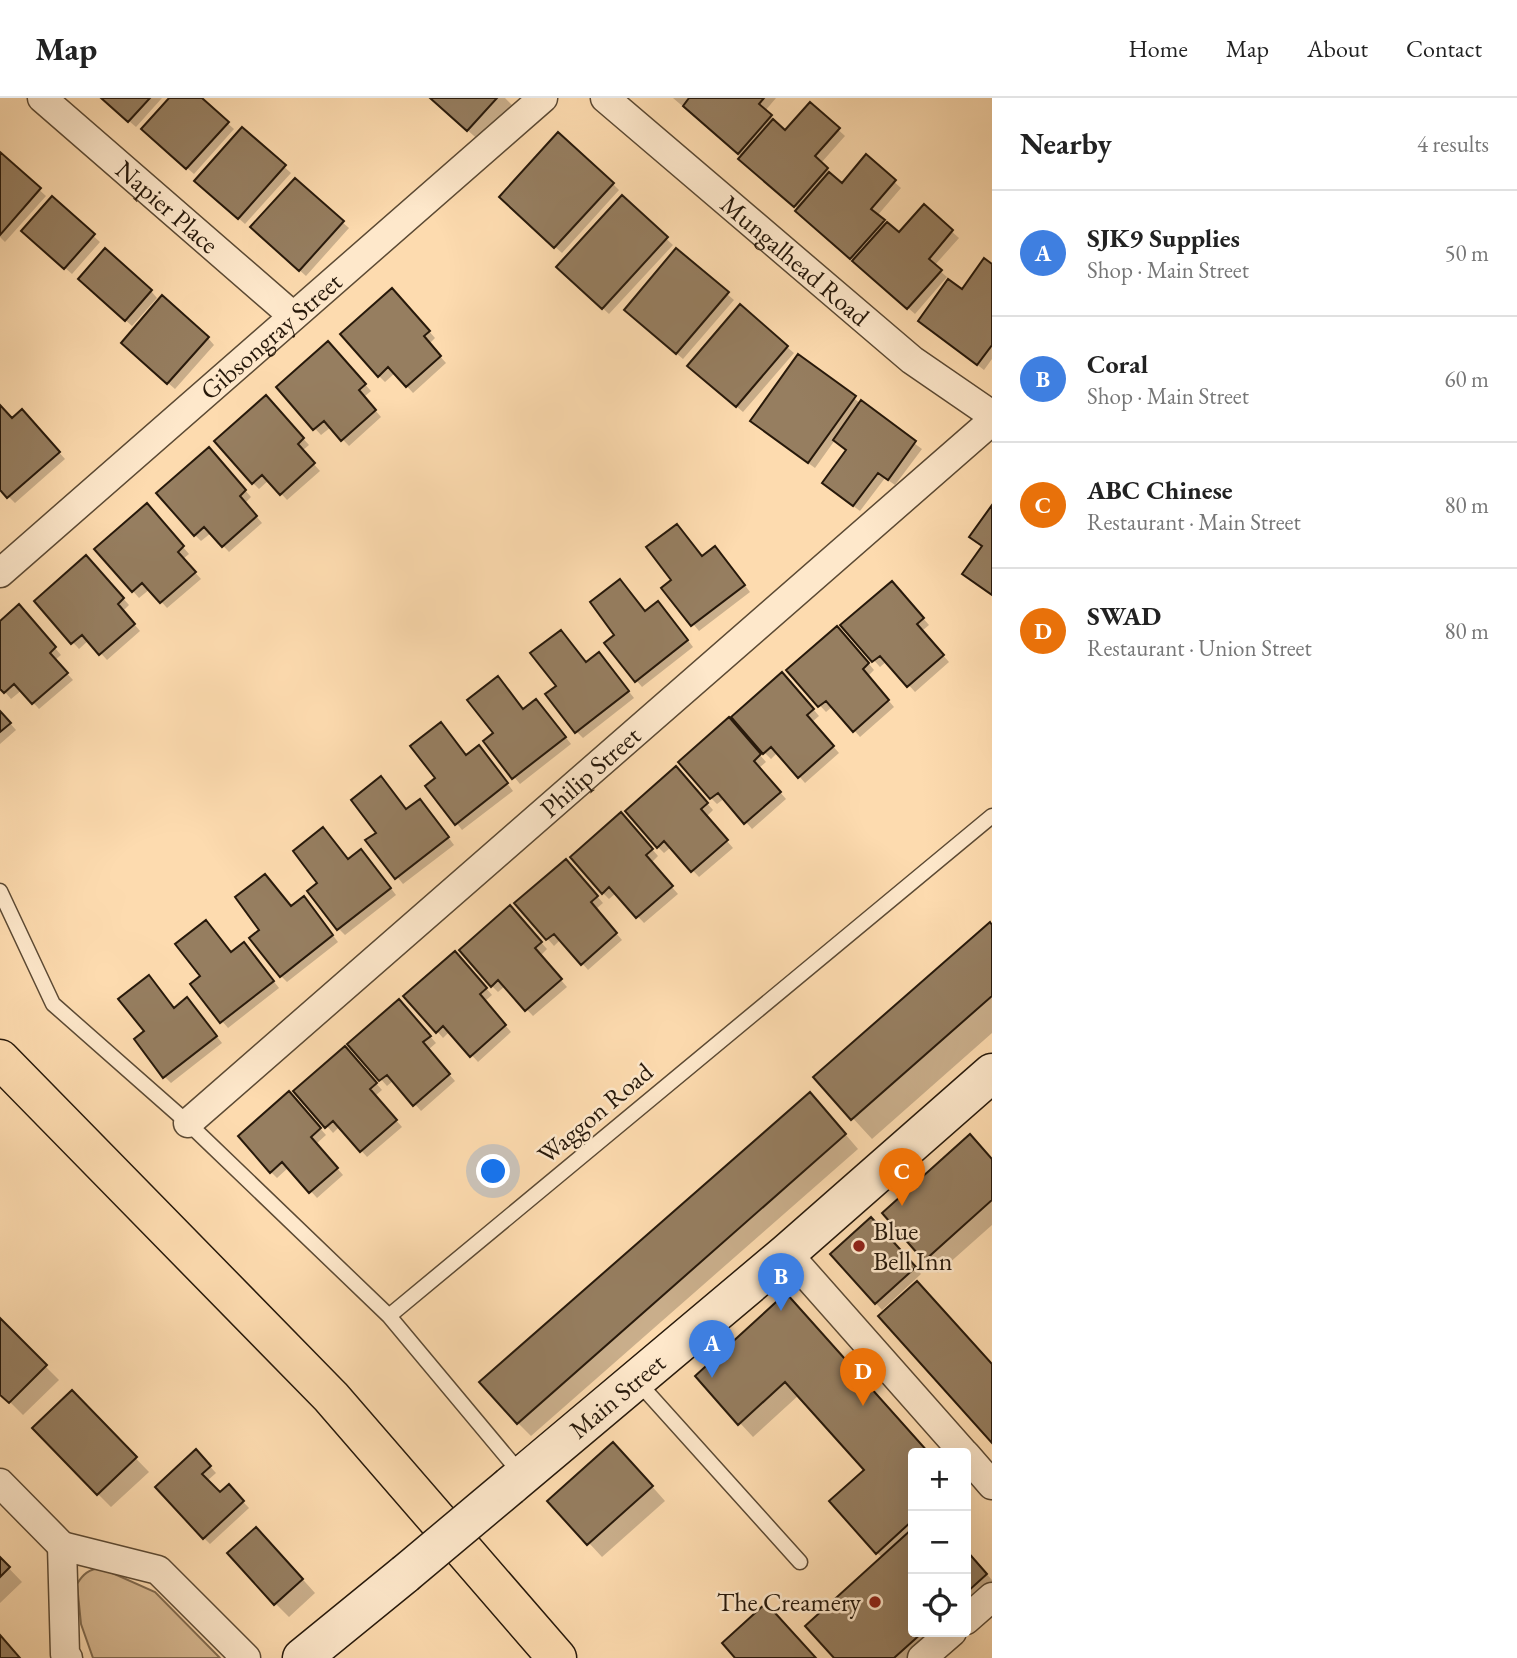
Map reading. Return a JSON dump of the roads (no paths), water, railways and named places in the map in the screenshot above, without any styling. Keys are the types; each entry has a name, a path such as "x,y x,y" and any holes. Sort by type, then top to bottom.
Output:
{"main road":[{"path":"0,1059 331,1397 557,1658"},
{"name":"Main Street","path":"302,1658 788,1254 992,1073"}],"street":[{"name":"Napier Place","path":"42,98 293,316"},
{"name":"Gibsongray Street","path":"0,573 542,98"},
{"name":"Mungalhead Road","path":"605,98 912,360 992,415"},
{"name":"Philip Street","path":"188,1123 992,421"},
{"path":"788,1254 960,1448"},
{"path":"971,1461 992,1485"},
{"path":"0,1483 62,1546 158,1570 246,1658"},
{"path":"62,1546 65,1654 68,1658"},
{"path":"971,1616 992,1597"}],"lane":[{"name":"Waggon Road","path":"389,1316 992,816"},
{"path":"0,891 53,1004 188,1123 389,1316 516,1481"},
{"path":"636,1380 800,1562"}],"place":[{"name":"ABC Chinese","path":"902,1206"},
{"name":"Blue Bell Inn","path":"859,1246"},
{"name":"Coral","path":"781,1311"},
{"name":"SJK9 Supplies","path":"712,1378"},
{"name":"SWAD","path":"863,1406"},
{"name":"The Creamery","path":"875,1602"}]}
